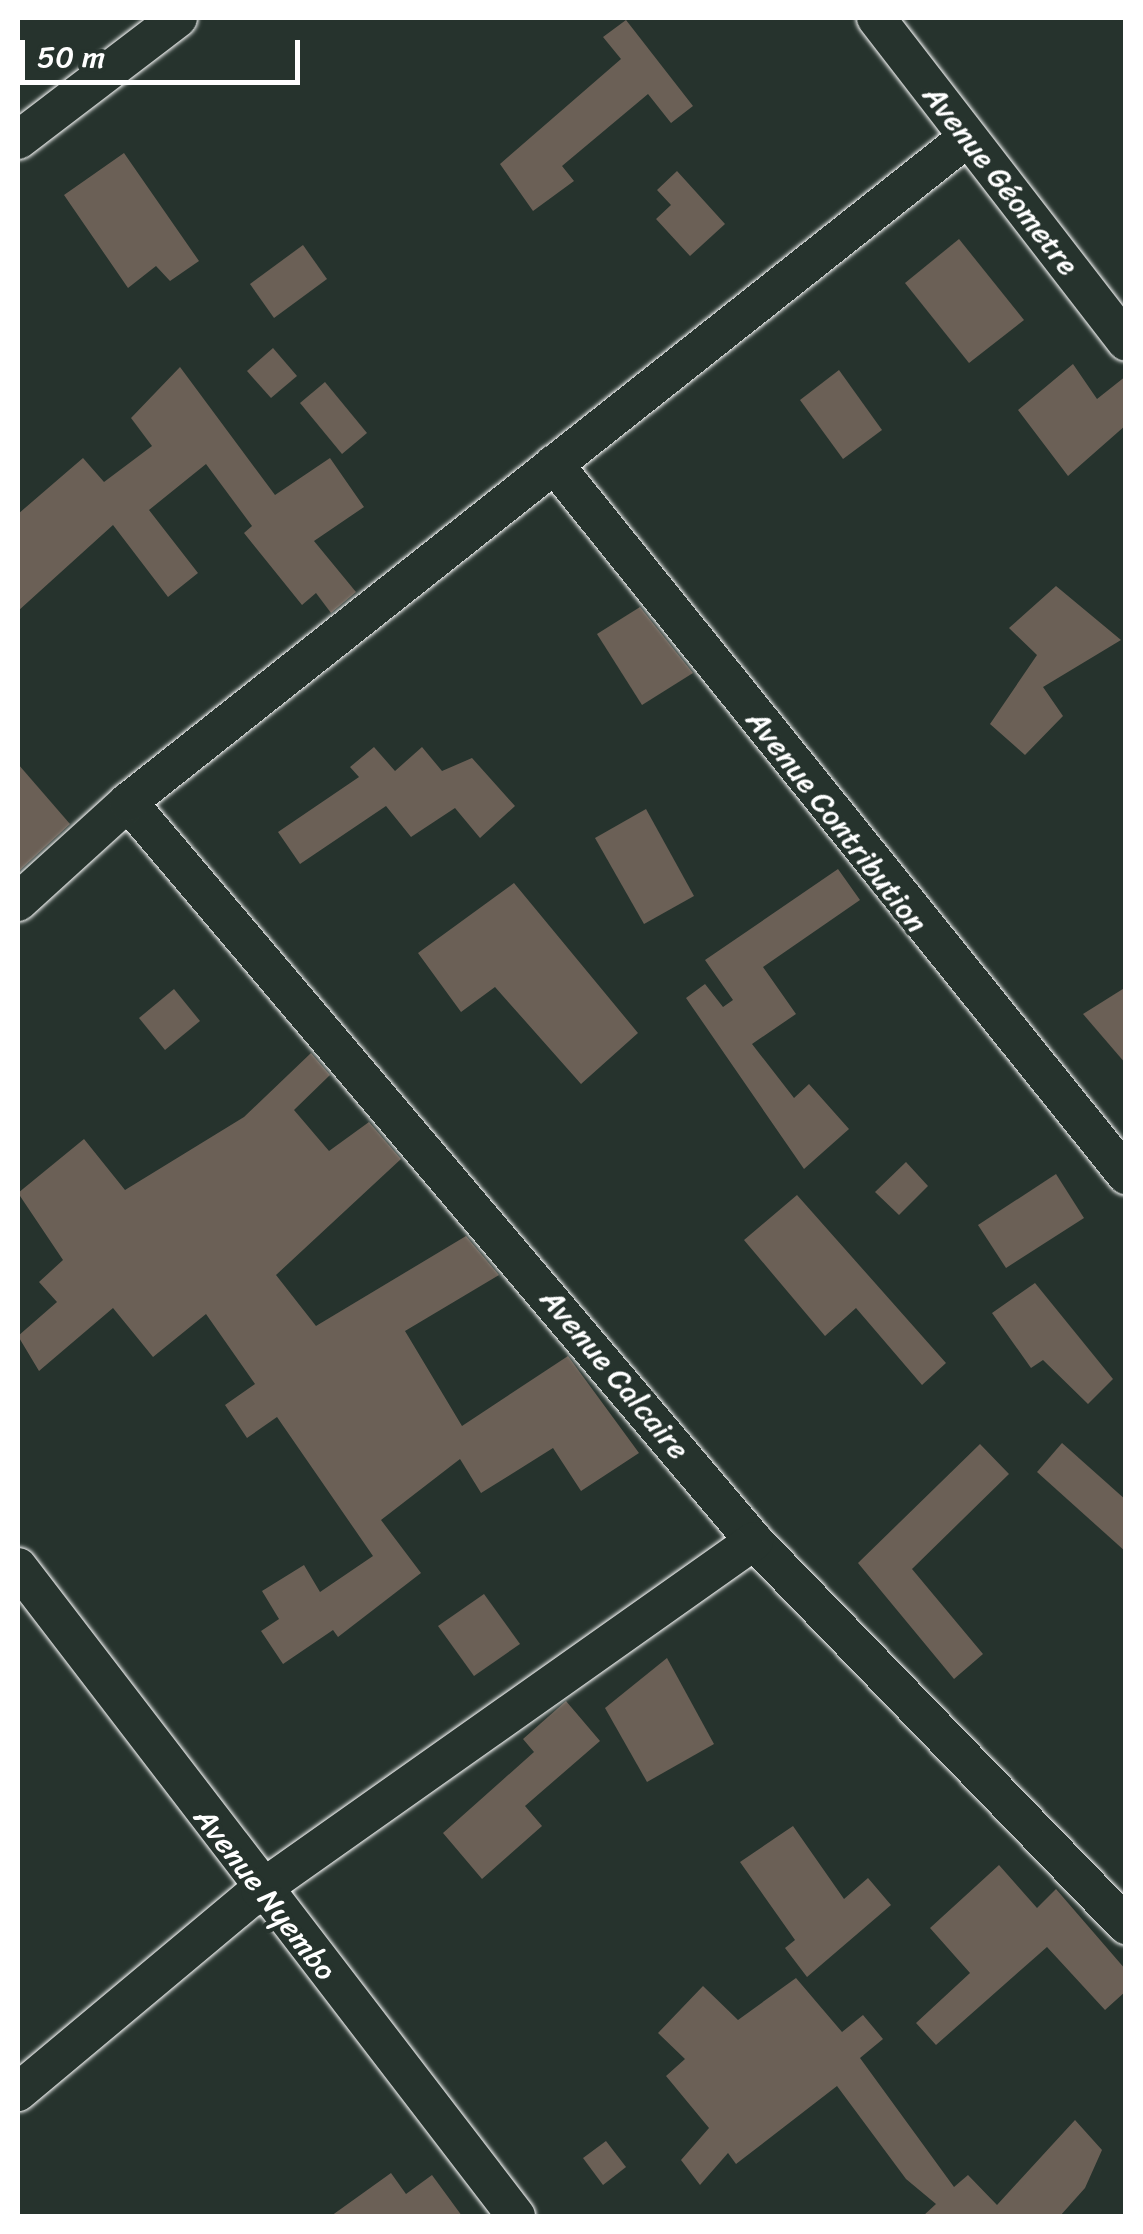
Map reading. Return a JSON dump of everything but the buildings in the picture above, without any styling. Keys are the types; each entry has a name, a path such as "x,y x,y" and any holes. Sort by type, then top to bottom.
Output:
{"street":[{"path":"18,140 178,18"},
{"name":"Avenue Géometre","path":"876,18 1126,342"},
{"path":"18,902 128,802 967,138"},
{"name":"Avenue Contribution","path":"554,464 1126,1175"},
{"name":"Avenue Calcaire","path":"128,802 754,1540 1126,1925"},
{"path":"18,2092 260,1890 754,1540"},
{"name":"Avenue Nyembo","path":"18,1568 260,1890 516,2216"}]}
